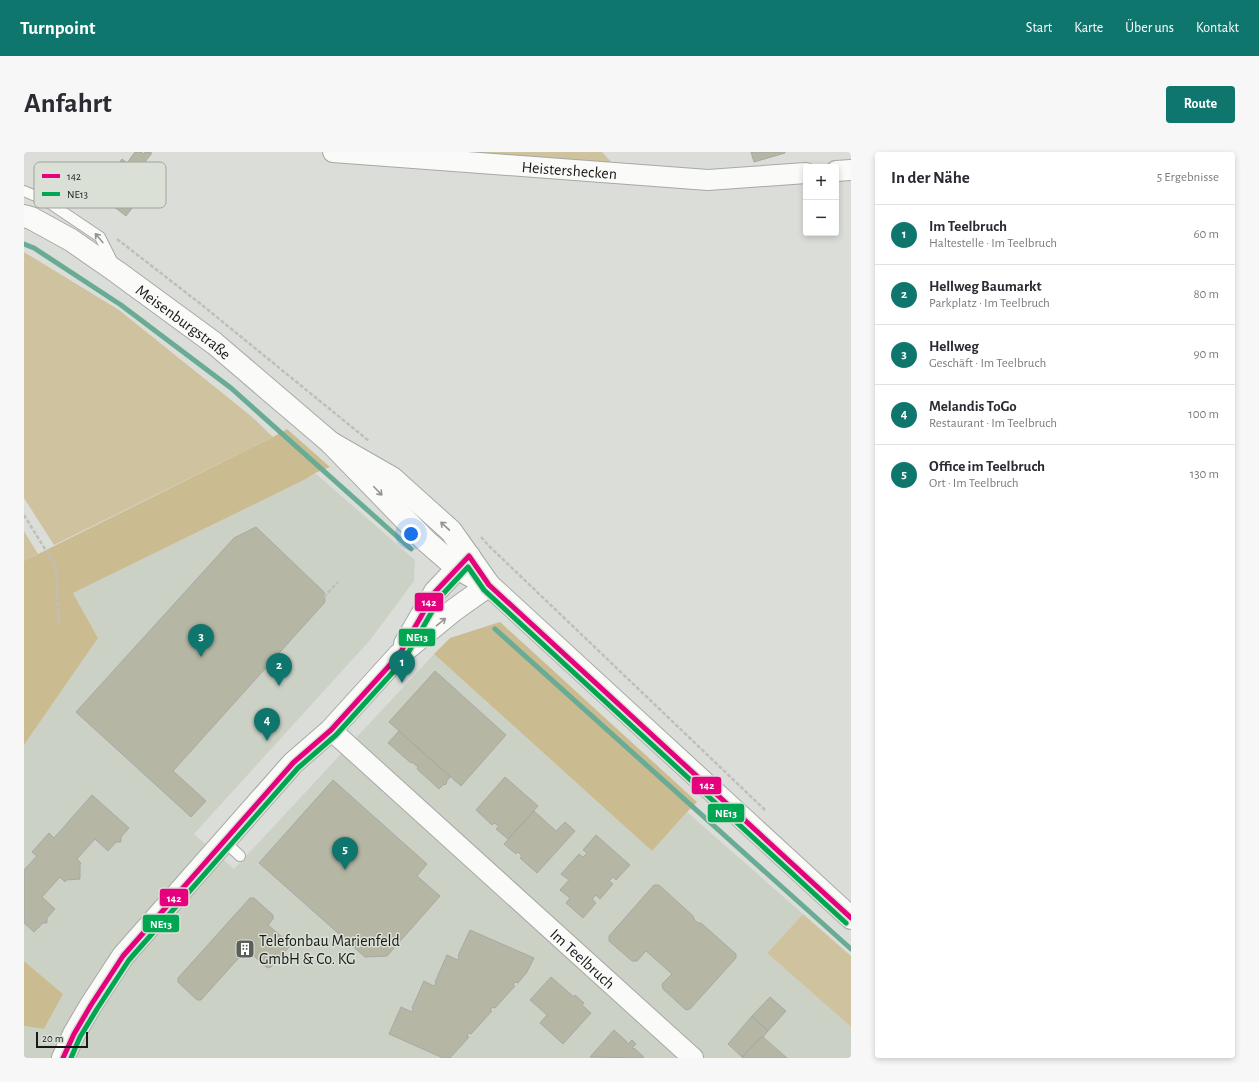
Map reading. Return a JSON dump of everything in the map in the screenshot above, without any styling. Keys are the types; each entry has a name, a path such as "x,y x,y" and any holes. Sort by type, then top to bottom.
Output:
{"main road":[{"name":"Meisenburgstraße","path":"24,216 31,218 71,240 214,342 331,443 426,541 463,562 489,585 851,918"},
{"path":"399,655 435,592 463,562"},
{"path":"63,1058 74,1034 91,1005 123,956 293,763 331,730 399,655 454,610 489,585"}],"street":[{"name":"Heistershecken","path":"333,152 708,180 803,173"},
{"path":"839,171 851,170"},
{"name":"Im Teelbruch","path":"331,730 693,1058"}],"lane":[{"path":"24,192 34,196"},
{"path":"57,208 100,237 117,272"},
{"path":"224,841 240,856"}],"path":[{"path":"24,515 56,567 59,628"},
{"path":"324,597 338,582"}],"shaded area":[{"path":"450,152 602,152 614,165"},
{"path":"24,252 119,310 251,416 273,437 54,545 24,498"},
{"path":"287,429 330,467 315,473 306,479 73,593 98,638 24,745 24,561"},
{"path":"315,473 415,560 414,581 371,639 194,834 234,869 434,654 652,851 687,812 803,914 767,953 851,1027 851,1058 24,1058 24,1026 44,1029 63,994 24,961 24,745 98,638 73,593 306,479"},
{"path":"24,531 38,554 24,561"},
{"path":"500,622 697,802 652,851 434,654 450,638"},
{"path":"803,914 851,956 851,1027 767,953"},
{"path":"24,961 63,994 44,1029 24,1026"}],"building":[{"path":"135,152 141,152 144,154 145,152 152,153 145,162 128,162"},
{"path":"751,152 785,152 785,153 754,162"},
{"path":"116,208 132,208 126,216"},
{"path":"256,527 324,592 325,602 173,771 206,801 191,817 76,712 234,538"},
{"path":"435,671 506,735 461,786 389,722"},
{"path":"399,731 450,777 445,785 444,784 439,789 417,769 418,767 412,762 411,763 388,743"},
{"path":"505,777 538,806 508,839 496,829 499,826 494,823 492,825 476,810"},
{"path":"333,780 427,864 417,876 440,896 387,956 365,957 259,863"},
{"path":"92,795 129,828 121,837 121,842 116,842 108,851 95,839 77,859 81,863 80,879 66,880 65,882 60,877 42,897 55,909 47,918 47,923 43,923 34,932 24,923 24,870 37,856 32,852 49,833 54,838"},
{"path":"534,811 556,831 565,822 575,831 537,873 520,858 522,856 518,852 516,854 504,844"},
{"path":"596,835 630,865 616,880 613,877 609,881 613,884 600,899 596,895 592,899 596,903 583,918 566,903 570,898 560,890 569,880 561,874 579,854 583,857 587,853 583,850"},
{"path":"654,885 659,885 693,916 698,923 701,923 736,954 736,958 690,1009 686,1010 663,989 662,984 672,974 646,951 637,961 632,961 609,941 609,936"},
{"name":"Telefonbau Marienfeld GmbH & Co. KG","path":"250,898 254,898 273,915 273,919 268,925 289,943 289,947 271,967 267,968 253,955 251,957 245,951 201,1000 197,1000 178,982 178,978"},
{"path":"470,930 534,958 527,972 518,983 515,982 513,985 515,986 495,1008 492,1007 490,1011 492,1011 471,1034 468,1033 467,1037 469,1037 450,1058 443,1058 389,1034 401,1007 412,1012 412,1008 424,981 434,986 447,955 458,960 458,956"},
{"path":"551,977 574,997 575,995 584,1003 582,1005 591,1013 563,1044 540,1023 547,1015 530,1000"},
{"path":"770,997 786,1011 768,1031 752,1016"},
{"path":"752,1016 768,1031 742,1057 728,1044"},
{"path":"614,1030 628,1044 632,1040 636,1044 632,1048 644,1057 590,1057"},
{"path":"762,1036 763,1037 787,1058 742,1058"}],"waterway":[{"path":"24,244 34,248 121,305 231,388 411,549"},
{"path":"495,629 851,949"}],"transit line":[{"name":"142","path":"63,1058 74,1034 91,1005 123,956 293,763 331,730 399,655 435,592 469,556 489,585 851,918"},
{"name":"NE13","path":"71,1058 80,1037 129,960 298,768 336,735 404,660 441,596 468,567 484,590 846,923"}],"place":[{"name":"Hellweg","path":"201,657"},
{"name":"Im Teelbruch","path":"402,683"},
{"name":"Hellweg Baumarkt","path":"279,686"},
{"name":"Melandis ToGo","path":"267,741"},
{"name":"Office im Teelbruch","path":"345,870"},
{"name":"Telefonbau Marienfeld GmbH & Co. KG","path":"245,949"}]}
